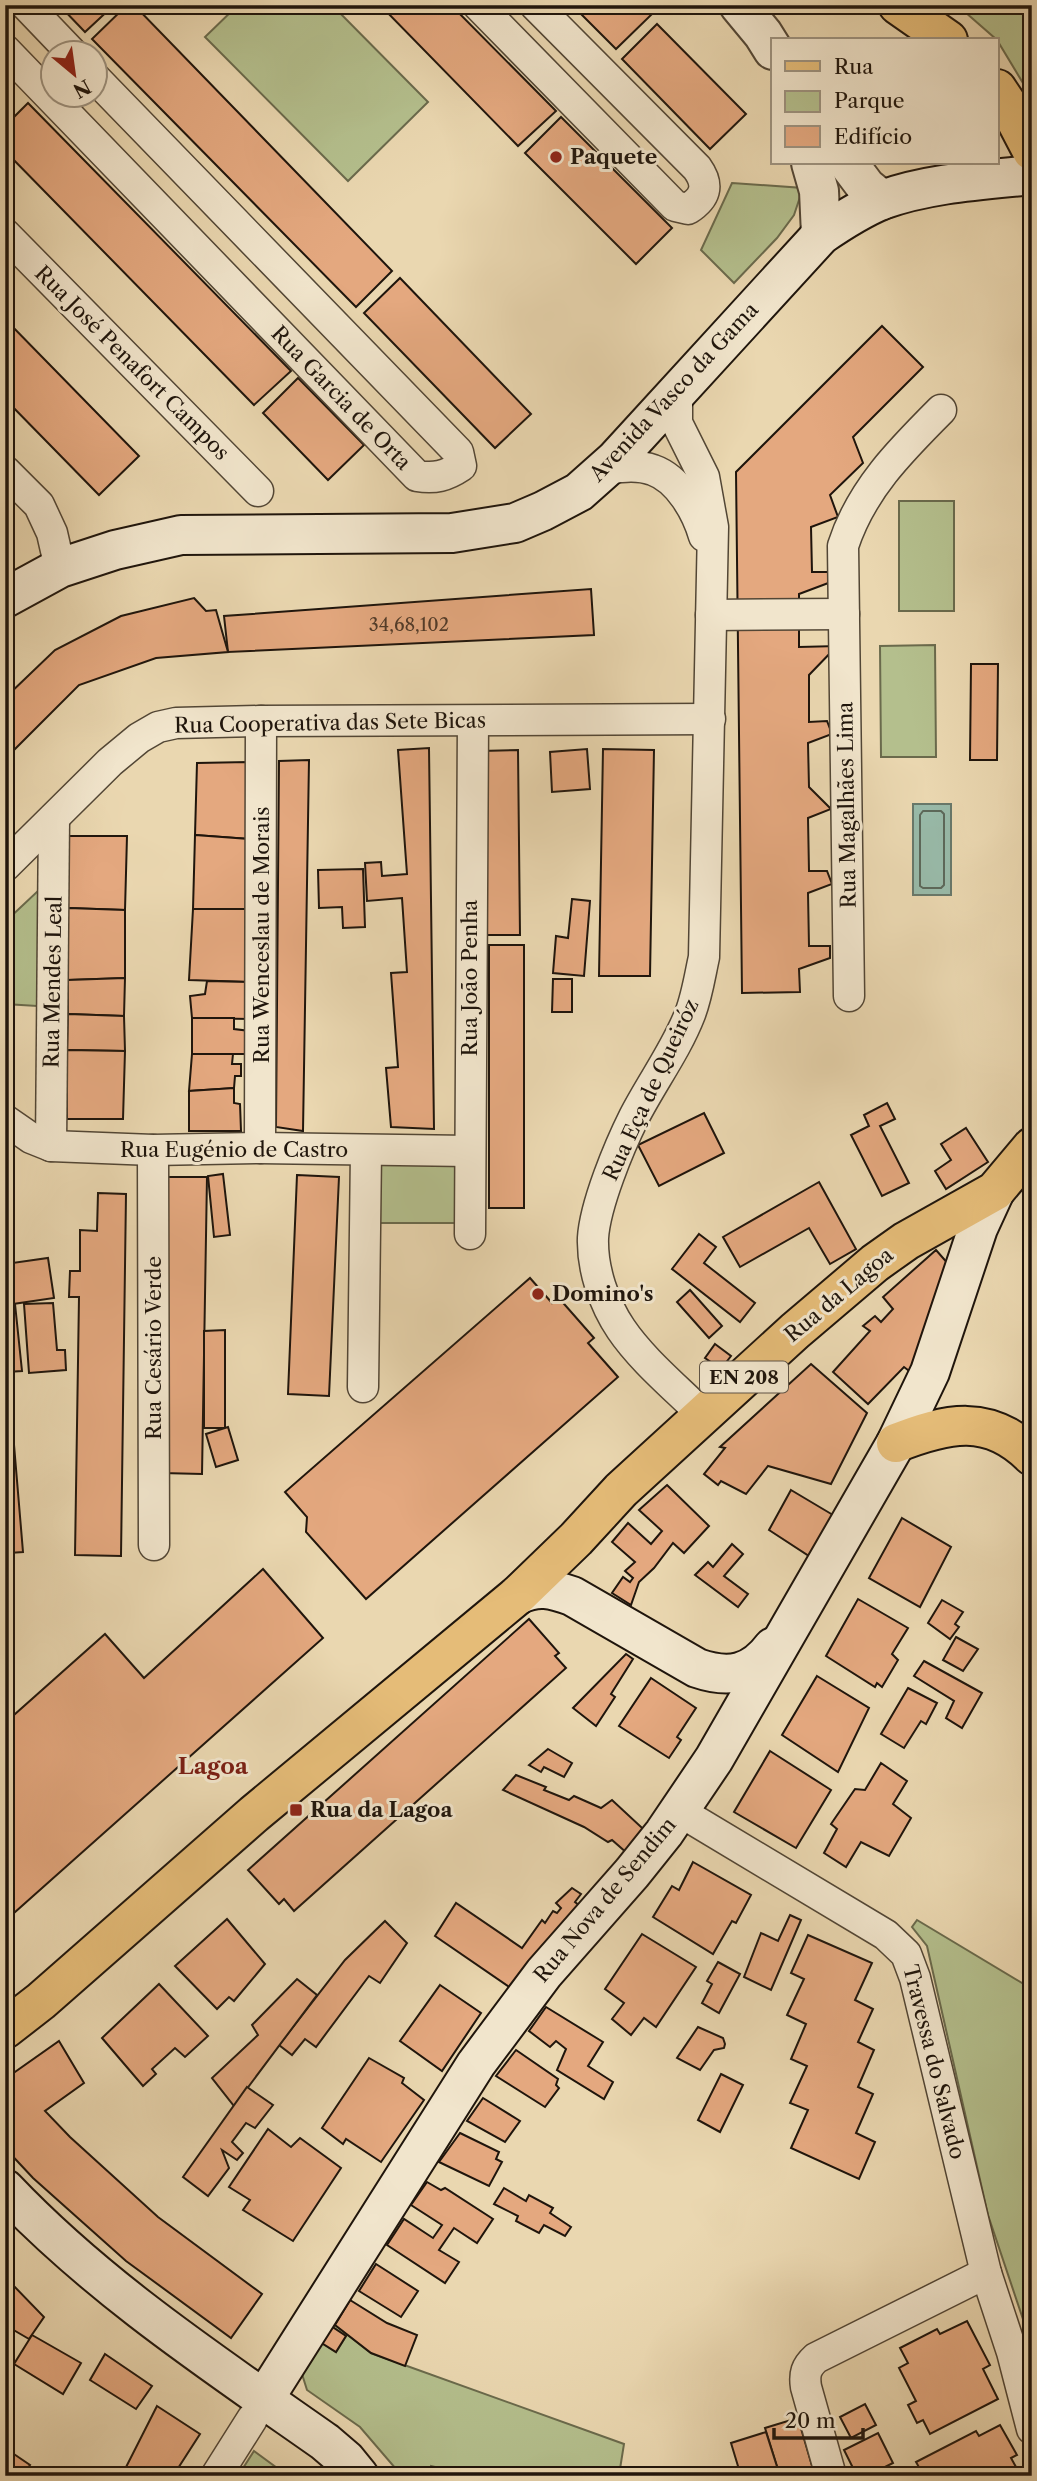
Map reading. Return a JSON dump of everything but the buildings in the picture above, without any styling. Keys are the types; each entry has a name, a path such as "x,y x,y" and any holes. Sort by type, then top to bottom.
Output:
{"main road":[{"path":"739,5 771,47"},
{"path":"898,5 948,38"},
{"path":"916,5 949,38"},
{"path":"998,90 1032,152"},
{"path":"811,164 819,191 821,235"},
{"path":"849,164 866,187 882,201"},
{"name":"Avenida Vasco da Gama","path":"5,598 60,568 115,550 181,535 452,533 515,523 579,492 677,392 821,235 852,214 908,192 1032,175"},
{"name":"EN 208","path":"999,1186 1032,1147"},
{"name":"Rua da Lagoa","path":"5,2029 51,1993 265,1805 518,1595 576,1539 621,1490 702,1414 875,1263 999,1186"},
{"name":"Rua Nova de Sendim","path":"258,2409 476,2064 544,1973 632,1872 679,1811 714,1759 896,1443 930,1372 978,1228 999,1186"},
{"path":"931,1226 945,1231 959,1246 964,1256 965,1269"},
{"path":"896,1443 932,1429 949,1426 980,1427 1004,1434 1032,1456"},
{"path":"576,1539 569,1552 573,1573 578,1586 600,1611"},
{"path":"518,1595 536,1588 554,1589 600,1611 697,1668 725,1696 730,1711 729,1721 714,1759"},
{"path":"697,1668 724,1675 746,1672 771,1651 794,1617"},
{"path":"5,2189 34,2220 258,2409 328,2476"},
{"path":"5,2222 44,2261 94,2304 258,2409 325,2442 346,2460 359,2476"}],"street":[{"path":"26,5 58,38"},
{"path":"478,5 675,206 688,209 699,201 705,178 697,168 535,5"},
{"name":"Rua Garcia de Orta","path":"5,50 38,84"},
{"name":"Rua Garcia de Orta","path":"61,108 418,476 447,476 461,467 458,452 108,90"},
{"name":"Rua José Penafort Campos","path":"5,234 258,491"},
{"name":"Rua Eça de Queiróz","path":"677,392 677,423 705,477 713,527 704,957 691,1012 667,1063 634,1117 607,1183 593,1238 600,1284 608,1307 621,1329 635,1347 702,1414"},
{"name":"Rua Magalhães Lima","path":"849,996 843,546 868,491 897,455 941,410"},
{"name":"Rua Eça de Queiróz","path":"604,469 632,466 654,470 672,483 691,503 712,560"},
{"path":"5,471 39,505 52,533 60,568"},
{"path":"712,615 844,614"},
{"name":"Rua Cooperativa das Sete Bicas","path":"5,866 110,762 139,738 158,727 176,723 710,719"},
{"name":"Rua Wenceslau de Morais","path":"260,1148 261,721"},
{"name":"Rua João Penha","path":"470,1234 473,721"},
{"name":"Rua Mendes Leal","path":"51,1146 54,818"},
{"name":"Rua Eugénio de Castro","path":"5,1120 31,1138 51,1146 153,1150 260,1148 469,1151"},
{"name":"Rua Cesário Verde","path":"153,1150 154,1545"},
{"path":"363,1387 366,1151"},
{"name":"Travessa do Salvado","path":"679,1811 886,1935 906,1954 915,1978 986,2273 1012,2352 1032,2429"},
{"path":"831,2476 806,2387 805,2373 808,2365 816,2358 986,2273"},
{"name":"Rua Nova de Sendim","path":"215,2476 258,2409"}],"green space":[{"path":"238,5 332,5 428,102 348,181 205,37"},
{"path":"957,5 1032,5 1032,98 998,38"},
{"path":"732,183 803,188 794,215 777,238 734,283 701,250"},
{"path":"899,501 954,501 954,611 899,611"},
{"path":"935,645 936,757 881,757 880,646"},
{"path":"40,889 37,1006 5,1004 5,922"},
{"path":"379,1163 457,1163 457,1223 379,1223"},
{"path":"917,1920 1032,1989 1032,2346 988,2215 927,1946 912,1927"},
{"path":"335,2325 371,2353 624,2444 620,2469 622,2476 471,2476 431,2466 428,2476 402,2476 360,2427 307,2390 302,2374 320,2342 336,2352 346,2336 333,2327"},
{"path":"254,2451 288,2476 238,2476"}],"water":[{"path":"913,804 951,804 951,895 913,895"}],"place":[{"name":"Paquete","path":"556,157"},
{"name":"Domino's","path":"538,1294"},
{"name":"Rua da Lagoa","path":"296,1810"}],"district":[{"name":"Lagoa","path":"213,1766"}]}
